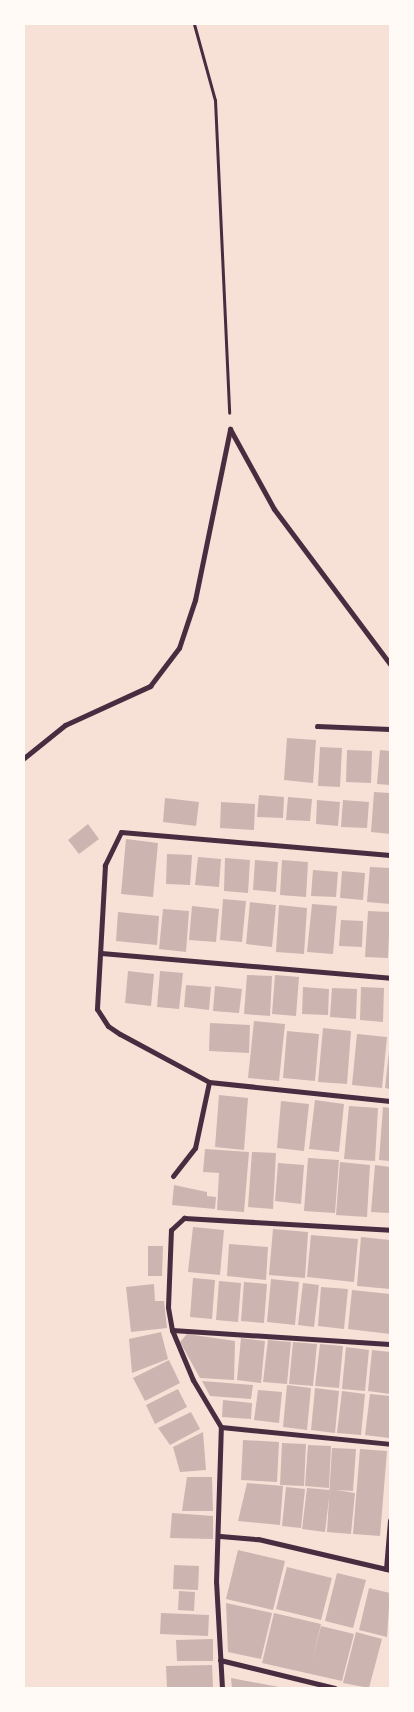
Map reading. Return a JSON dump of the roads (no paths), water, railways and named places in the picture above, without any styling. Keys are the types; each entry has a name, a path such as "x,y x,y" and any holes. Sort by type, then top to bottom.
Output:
{"street":[{"path":"24,758 65,725 150,686 179,648 195,600 230,429 274,509 390,664"},
{"path":"317,726 390,729"},
{"path":"390,854 121,832 109,849 97,1009 102,1019 127,1038 209,1082 390,1101"},
{"path":"101,953 390,978"},
{"path":"173,1176 195,1148 209,1082"},
{"path":"222,1688 216,1582 220,1536 221,1427 188,1371 172,1330 169,1247 176,1222 184,1218 390,1230"},
{"path":"172,1330 390,1344"},
{"path":"221,1427 390,1444"},
{"path":"220,1536 258,1539 388,1569 390,1520"},
{"path":"220,1660 335,1688"}]}
